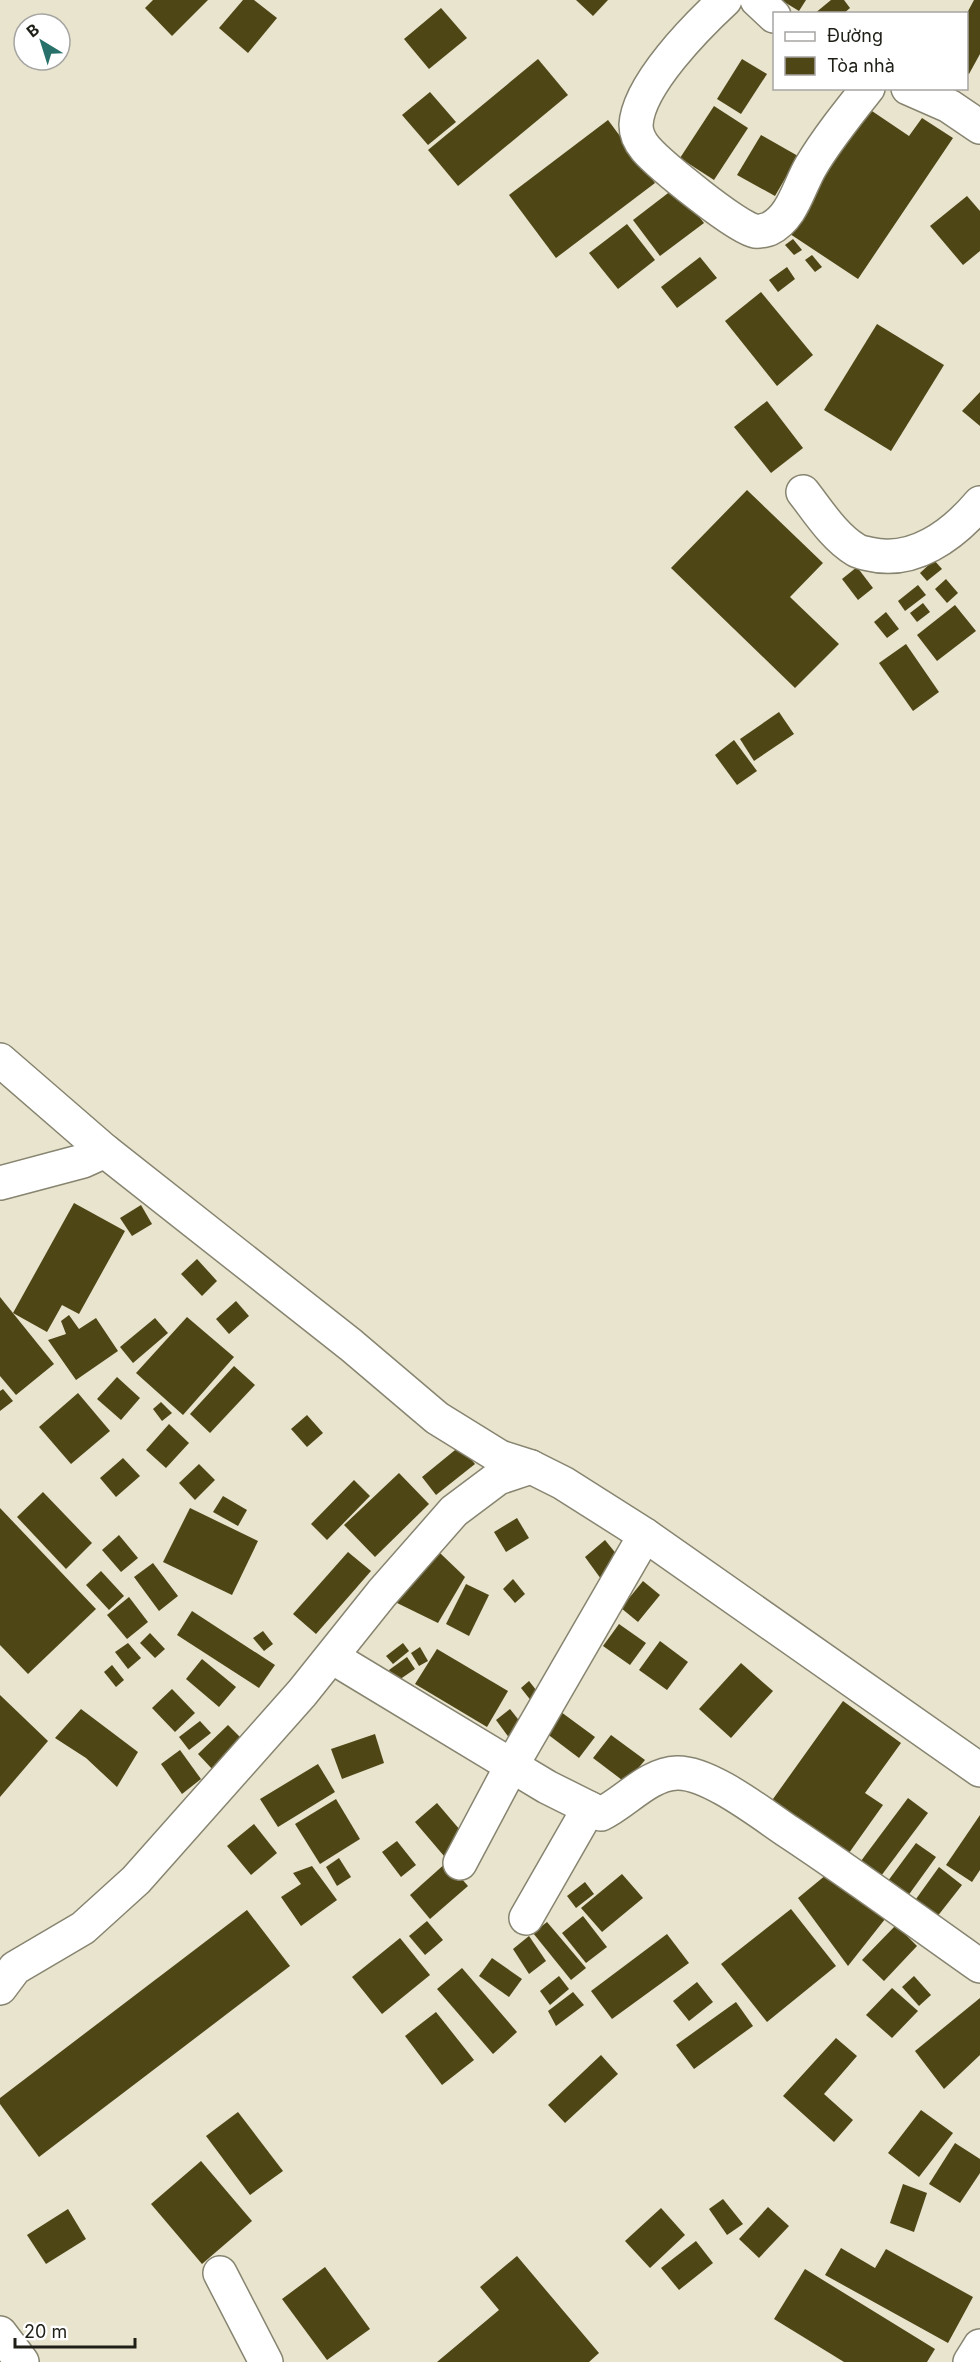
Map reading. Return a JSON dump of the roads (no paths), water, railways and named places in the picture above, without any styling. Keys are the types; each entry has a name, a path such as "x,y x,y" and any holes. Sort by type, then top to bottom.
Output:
{"street":[{"path":"725,0 702,22 661,70 646,95 636,121 637,134 646,150 735,221 755,231 766,230 777,224 788,212 811,166 867,90"},
{"path":"757,0 773,15"},
{"path":"913,90 949,106 980,127"},
{"path":"803,492 835,531 856,550 885,558 903,556 932,544 967,519 980,503"},
{"path":"0,1060 105,1150 351,1345 437,1418 500,1457 531,1467 564,1483 645,1535 980,1770"},
{"path":"0,1183 83,1161 105,1150"},
{"path":"0,1988 15,1968 84,1928 136,1880 332,1657 382,1593 454,1511 498,1478 531,1467"},
{"path":"460,1863 512,1765 645,1535"},
{"path":"332,1657 548,1787 601,1814 617,1807 647,1783 674,1773 684,1773 714,1784 874,1889 980,1966"},
{"path":"526,1918 588,1808"},
{"path":"220,2273 266,2362"},
{"path":"0,2333 22,2362"}]}
